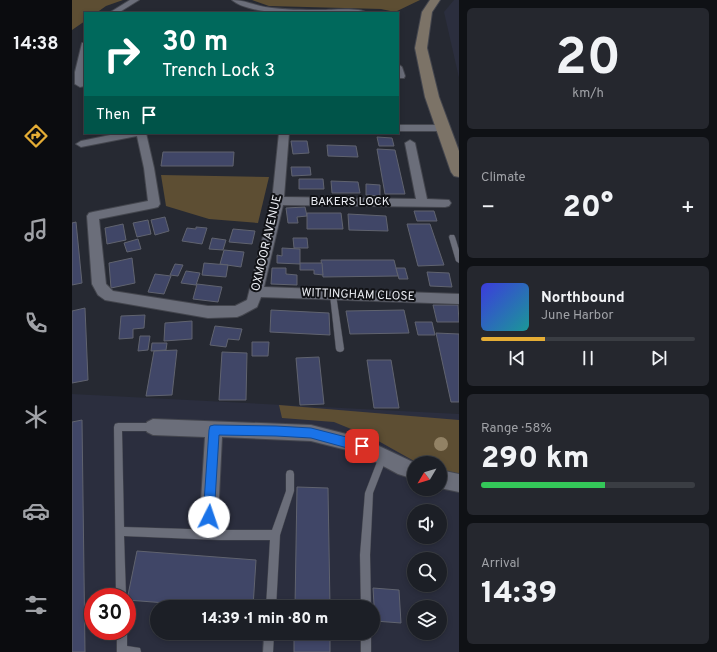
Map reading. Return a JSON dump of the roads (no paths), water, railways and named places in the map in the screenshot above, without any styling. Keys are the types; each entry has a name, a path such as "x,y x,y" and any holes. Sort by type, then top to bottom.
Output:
{"street":[{"path":"114,12 135,0"},
{"path":"236,0 255,7 300,12 322,10 349,12"},
{"path":"435,0 427,12 421,48 425,71 459,172"},
{"path":"84,50 79,72 80,84 84,83"},
{"path":"399,128 443,128"},
{"path":"81,144 130,134"},
{"name":"OXMOOR AVENUE","path":"141,134 149,168 154,204 93,216 100,284 103,291 110,296 208,312 237,311 252,304 278,201 284,134"},
{"path":"410,143 422,202"},
{"name":"BAKERS LOCK","path":"278,201 422,202 445,204"},
{"name":"WITTINGHAM CLOSE","path":"256,292 459,298"},
{"path":"153,427 311,433 362,446 407,468"},
{"path":"209,517 214,430"},
{"path":"447,481 459,484"}],"lane":[{"path":"452,237 459,261"},
{"path":"333,295 340,349"},
{"path":"121,588 118,427 153,427"},
{"path":"366,600 365,555 369,493 383,457"},
{"path":"271,600 275,535 290,491 290,474"},
{"path":"120,531 219,535 275,535"},
{"path":"122,640 122,651 136,652"},
{"path":"268,652 269,640"},
{"path":"366,640 366,652"}]}
